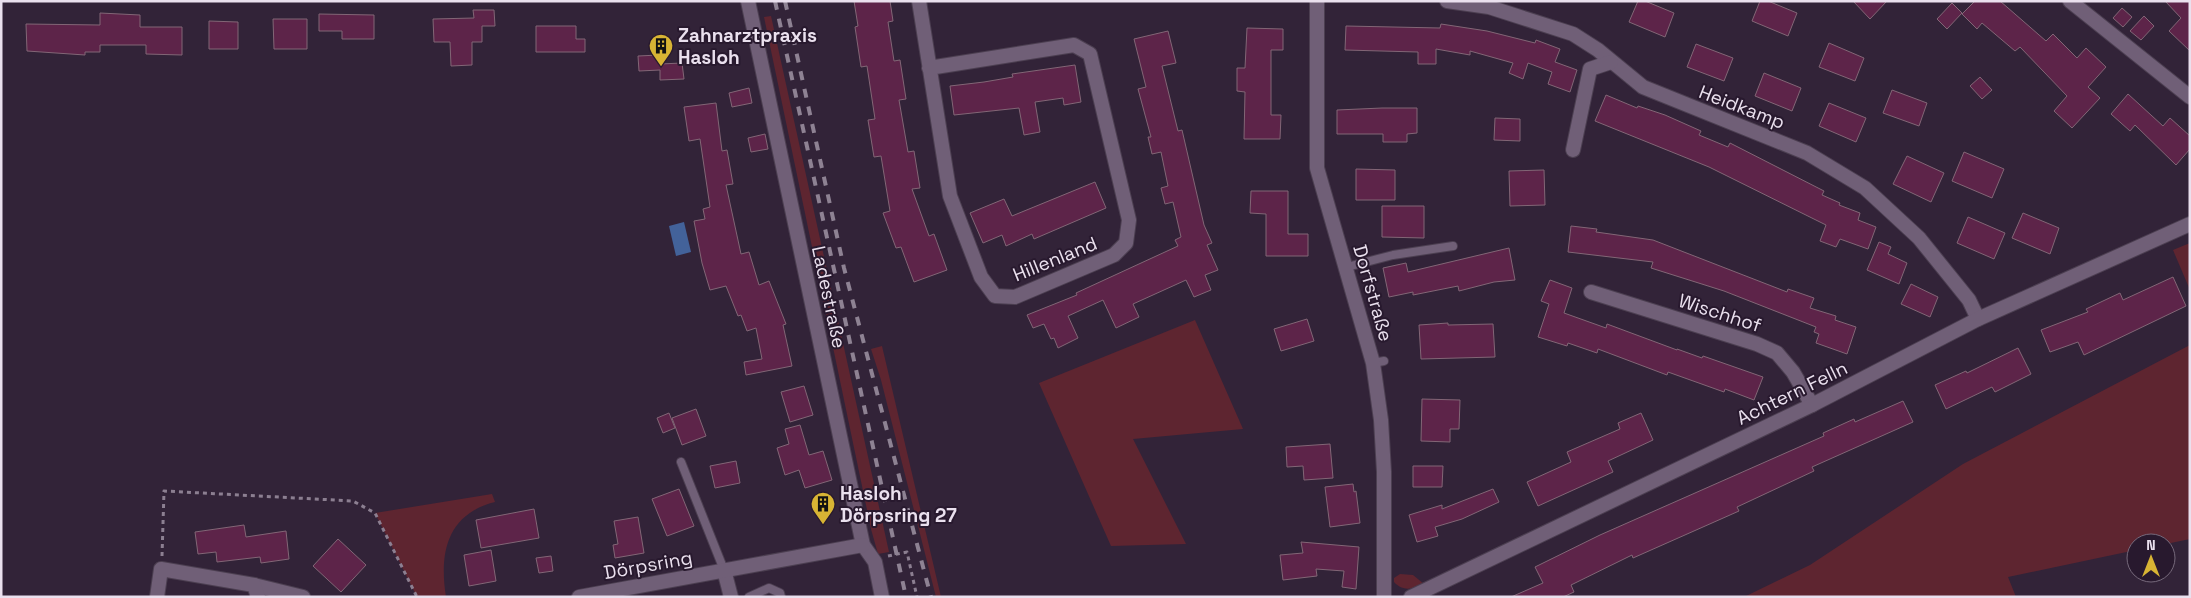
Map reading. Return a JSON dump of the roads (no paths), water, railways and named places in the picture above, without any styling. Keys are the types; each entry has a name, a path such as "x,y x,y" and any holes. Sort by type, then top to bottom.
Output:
{"street":[{"name":"Ladestraße","path":"748,1 863,545 874,562 882,597"},
{"name":"Hillenland","path":"919,1 929,68 950,196 981,277 995,296 1015,296 1114,255 1126,243 1129,220 1090,54 1074,45 929,68"},
{"name":"Dorfstraße","path":"1317,1 1317,168 1347,267 1379,362 1384,472 1384,597"},
{"name":"Heidkamp","path":"1447,1 1488,7 1573,34 1598,50 1643,87 1807,153 1865,188 1919,238 1969,300 1978,319"},
{"path":"2070,1 2190,97"},
{"path":"1573,150 1590,69 1611,62"},
{"name":"Achtern Felln","path":"1411,597 1812,405 1978,319 2190,224"},
{"name":"Wischhof","path":"1591,292 1757,344 1777,353 1793,372 1812,405"},
{"name":"Dörpsring","path":"579,597 863,545"},
{"path":"157,597 161,569 256,591 303,597"},
{"path":"724,570 731,597"}],"lane":[{"path":"1347,267 1393,255 1453,246"},
{"path":"681,462 724,570"},
{"path":"749,597 769,588 780,593 781,597"}],"water":[{"path":"684,222 691,252 676,256 669,226"}],"railway":[{"path":"775,1 906,597"},
{"path":"785,1 844,268 931,597"}],"place":[{"name":"Zahnarztpraxis Hasloh","path":"661,67"},
{"name":"Hasloh Dörpsring 27","path":"823,525"}]}
